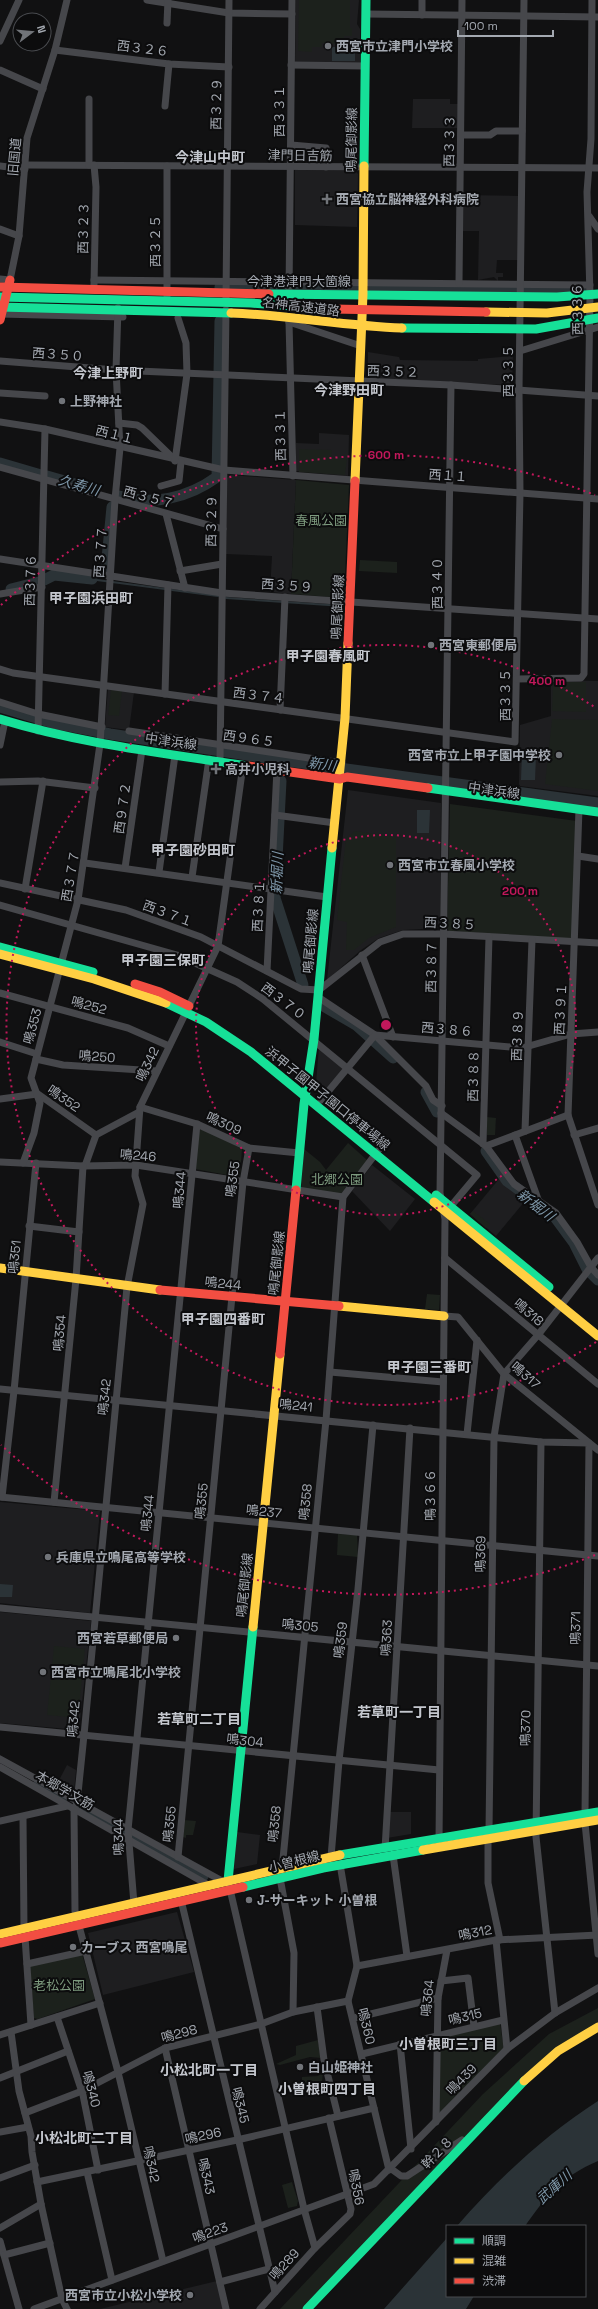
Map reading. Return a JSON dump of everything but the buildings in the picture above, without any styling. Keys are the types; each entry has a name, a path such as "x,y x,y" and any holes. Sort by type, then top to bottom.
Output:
{"main road":[{"name":"鳴尾御影線","path":"226,1886 241,1751 299,1152 314,1039 345,718 363,294 366,0"},
{"name":"今津港津門大箇線","path":"6,285 94,291 167,293 226,288 289,288 363,294 520,290 594,294"},
{"name":"旧国道","path":"0,314 6,285"},
{"name":"名神高速道路","path":"0,297 251,303 347,310 440,312 547,313 598,307"},
{"name":"名神高速道路","path":"0,314 263,314 372,327 448,330 536,329 598,318"},
{"name":"中津浜線","path":"3,720 38,721 101,734 142,750 209,760 220,752 243,765 277,769 341,770 347,777 446,788 579,812 598,817"},
{"name":"中津浜線","path":"579,812 598,812"},
{"name":"浜甲子園甲子園口停車場線","path":"0,947 62,967"},
{"name":"浜甲子園甲子園口停車場線","path":"0,954 62,967 160,992 188,1009 231,1030 265,1054 307,1092 448,1209 563,1303 598,1328"},
{"name":"浜甲子園甲子園口停車場線","path":"307,1092 321,1100 378,1151 442,1201 448,1209"},
{"name":"鳴244","path":"0,1268 127,1287 444,1316"},
{"name":"浜甲子園甲子園口停車場線","path":"563,1303 598,1336"},
{"name":"小曽根線","path":"0,1943 24,1933 181,1900 282,1869 331,1857 488,1835 585,1818 598,1812"},
{"name":"小曽根線","path":"585,1818 598,1820"},
{"name":"小曽根線","path":"78,1921 134,1904 208,1886 226,1886 280,1878 340,1864 393,1855 439,1842"},
{"name":"小曽根線","path":"0,1934 24,1933"},
{"name":"幹２８","path":"307,2309 511,2092 552,2056 598,2027"}],"street":[{"path":"0,41 19,0"},
{"name":"旧国道","path":"6,285 20,236 27,138 55,50 66,0"},
{"path":"147,0 168,2 229,13 292,14"},
{"name":"西３２９","path":"220,752 229,0"},
{"name":"西３３１","path":"289,288 292,0"},
{"path":"422,0 422,15"},
{"name":"西３３３","path":"459,283 462,0"},
{"name":"西３３５","path":"515,742 520,493 519,390 524,0"},
{"name":"西３３６","path":"517,679 581,678 584,674 585,498 590,329 594,294 590,285 588,273 589,216 587,192 590,169 595,16 592,0"},
{"path":"168,2 168,23"},
{"path":"366,14 595,16"},
{"name":"西３２６","path":"55,50 169,64 229,67"},
{"path":"165,106 169,64"},
{"path":"291,65 365,66"},
{"path":"0,70 43,89"},
{"name":"西３２３","path":"90,99 92,165 96,187 94,291"},
{"path":"461,135 490,135 496,131 522,131"},
{"path":"291,145 326,148 326,167"},
{"name":"津門日吉筋","path":"0,166 25,167 92,165 522,169 598,168"},
{"name":"西３２５","path":"167,166 167,317"},
{"path":"589,216 598,229"},
{"path":"0,229 20,236"},
{"path":"0,279 6,285"},
{"path":"94,280 167,281 226,288 289,288 363,282 459,283 520,290 590,285"},
{"name":"西３７７","path":"62,967 85,863 101,734 111,576 114,500 120,448 116,370 118,292"},
{"path":"0,314 226,318 289,322 361,346"},
{"path":"161,486 179,481 178,461 187,374 186,343 178,318"},
{"name":"西３３１","path":"289,322 293,476"},
{"path":"520,351 598,327"},
{"name":"西３５０","path":"0,361 187,374"},
{"name":"西３５２","path":"187,374 451,385 598,396"},
{"name":"西３４０","path":"446,788 451,385"},
{"path":"0,392 45,396"},
{"name":"西１１","path":"0,422 46,429 120,448 224,470 598,499"},
{"path":"119,423 137,425 142,428 178,461"},
{"name":"西３７６","path":"38,721 46,429"},
{"name":"西３５７","path":"0,467 222,529"},
{"path":"166,514 185,588"},
{"name":"西３５９","path":"0,559 222,593 598,619"},
{"path":"180,570 222,564"},
{"path":"165,694 168,585"},
{"path":"0,594 42,587"},
{"path":"280,710 285,597"},
{"name":"西３７４","path":"0,669 13,673 515,742"},
{"path":"0,702 38,721 101,734"},
{"path":"0,745 3,720"},
{"name":"西９６５","path":"129,731 220,752 341,770"},
{"name":"西９７２","path":"125,868 142,750"},
{"path":"159,872 175,755"},
{"path":"192,877 209,760"},
{"name":"鳴342","path":"163,2261 118,2072 78,1921 76,1806 127,1287 143,1204 135,1176 140,1109 218,946 243,765"},
{"name":"西３８１","path":"267,971 275,890 278,815 277,769"},
{"path":"0,782 43,781 95,788"},
{"path":"25,889 43,781"},
{"name":"西３８７","path":"441,1144 446,788"},
{"name":"西３９１","path":"579,812 576,943 568,1115 598,1205"},
{"path":"278,815 335,823"},
{"path":"578,856 598,859"},
{"path":"85,863 159,872 327,897"},
{"name":"西３７１","path":"0,883 126,910 201,937 301,989 318,994 374,1037 426,1086 433,1100 442,1110 485,1145 514,1184 556,1213 577,1242 589,1270 598,1275"},
{"name":"西３７０","path":"0,905 155,948 208,968 263,999 314,1039 477,1175 448,1209"},
{"name":"西３８５","path":"318,994 362,955 380,942 403,934 444,934 576,943 598,943"},
{"name":"西３８８","path":"485,1145 485,1045 489,937"},
{"name":"西３８９","path":"525,1132 532,940"},
{"path":"362,955 393,1037"},
{"name":"鳴353","path":"38,1094 31,1078 49,1007 62,967"},
{"name":"鳴252","path":"0,993 128,1028 169,1046"},
{"name":"西３８６","path":"374,1037 393,1037 522,1048 571,1034 598,1032"},
{"path":"321,1100 374,1037"},
{"name":"鳴250","path":"2,1045 63,1066 157,1071"},
{"path":"0,1099 38,1094"},
{"name":"鳴352","path":"38,1094 96,1135"},
{"name":"鳴352","path":"23,1163 37,1118 40,1102 38,1094"},
{"path":"96,1135 140,1109"},
{"name":"鳴309","path":"140,1109 197,1124 249,1148 299,1152"},
{"path":"485,1145 525,1132 568,1115"},
{"name":"鳴344","path":"134,1904 128,1834 197,1124"},
{"path":"574,1134 598,1128"},
{"name":"鳴354","path":"54,1502 76,1279 84,1166 96,1135"},
{"path":"515,1135 539,1202"},
{"path":"441,1144 442,1201"},
{"name":"鳴355","path":"178,1858 223,1410 243,1182 249,1148"},
{"path":"344,1197 378,1151"},
{"name":"鳴246","path":"0,1162 84,1166 136,1165 344,1197"},
{"name":"鳴351","path":"1,1497 14,1391 24,1272 36,1163"},
{"name":"鳴358","path":"282,1869 314,1528 326,1420 344,1197"},
{"name":"鳴３６６","path":"439,1842 442,1431 445,1258 448,1209"},
{"path":"29,1226 79,1232"},
{"name":"鳴318","path":"445,1258 598,1384"},
{"path":"504,1374 538,1335 598,1258"},
{"name":"鳴317","path":"444,1316 458,1318 504,1374 598,1450"},
{"path":"467,1434 477,1340"},
{"path":"330,1372 443,1382"},
{"name":"鳴369","path":"504,1374 494,1437 488,1883 498,1940 503,2020 507,2049"},
{"name":"鳴241","path":"0,1389 442,1431 541,1442 589,1443"},
{"name":"鳴359","path":"331,1857 339,1761 373,1425"},
{"name":"鳴363","path":"385,1849 398,1647 402,1536 410,1428"},
{"name":"鳴370","path":"541,1442 536,1826 555,2013"},
{"name":"鳴371","path":"589,1443 585,1818 598,1954"},
{"name":"鳴237","path":"1,1497 598,1556"},
{"name":"鳴305","path":"0,1608 149,1621 252,1634 304,1637 441,1652 598,1666"},
{"name":"鳴304","path":"0,1727 293,1757 439,1770"},
{"name":"本郷学文筋","path":"0,1759 76,1806 128,1834 178,1858 226,1886"},
{"name":"本郷学文筋","path":"0,1767 67,1806 76,1806"},
{"path":"0,1822 67,1806"},
{"path":"23,1816 24,1933 31,2025"},
{"name":"本郷学文筋","path":"128,1834 208,1886"},
{"path":"393,1855 407,1956"},
{"name":"鳴360","path":"340,1864 357,1966 348,2001 354,2018 374,2108 390,2169"},
{"path":"280,1878 294,1953 294,2012"},
{"name":"鳴289","path":"226,1886 261,2024 304,2209 315,2248 260,2309"},
{"name":"鳴345","path":"181,1900 237,2140 275,2292"},
{"name":"鳴312","path":"357,1966 498,1940 597,1935"},
{"name":"鳴364","path":"436,2122 436,2035 438,1998 447,1950"},
{"path":"26,1964 86,1951"},
{"path":"441,1981 468,1978 474,2026"},
{"name":"鳴439","path":"390,2169 507,2049 555,2013 598,1988"},
{"path":"354,2018 438,1998"},
{"name":"鳴298","path":"26,2113 118,2072 165,2048 261,2024 294,2012 348,2001"},
{"path":"0,2035 100,2003"},
{"path":"318,2007 324,2060 338,2116"},
{"name":"鳴340","path":"57,2017 82,2088 98,2170"},
{"name":"鳴315","path":"362,2054 503,2020"},
{"path":"11,2032 19,2091 26,2113 28,2127 32,2136 41,2204 62,2298 67,2309"},
{"path":"400,2044 411,2149"},
{"name":"鳴343","path":"165,2048 226,2309"},
{"path":"0,2078 68,2051"},
{"name":"鳴296","path":"37,2182 237,2140 374,2108"},
{"name":"鳴356","path":"315,2248 350,2214 347,2194 329,2118"},
{"path":"0,2132 28,2127"},
{"path":"390,2169 401,2176 407,2176 463,2139 469,2137"},
{"path":"0,2178 35,2165"},
{"name":"鳴223","path":"36,2309 62,2298 211,2245 374,2184 390,2169"},
{"path":"87,2172 112,2280"},
{"path":"0,2228 41,2204"},
{"path":"0,2241 19,2309"},
{"path":"4,2255 50,2243"},
{"path":"220,2282 269,2269"}],"shaded area":[{"name":"西宮市立津門小学校","path":"296,0 359,0 357,24 360,29 360,63 295,63"},
{"path":"413,99 450,99 450,104 458,104 457,128 412,128"},
{"name":"西宮協立脳神経外科病院","path":"295,170 354,170 358,174 357,227 295,225"},
{"path":"463,195 519,196 519,260 497,260 496,273 503,273 503,277 498,277 498,281 494,277 478,280 479,231 463,231"},
{"path":"368,352 399,357 400,360 478,361 478,359 513,356 512,385 368,379"},
{"path":"319,433 349,435 348,476 296,471 296,443 319,444"},
{"path":"230,475 296,480 291,594 270,592 272,556 226,554 227,478"},
{"name":"西宮市立上甲子園中学校","path":"551,680 598,681 598,796 520,786 519,784 520,725 551,716"},
{"path":"108,688 134,692 129,730 105,727"},
{"name":"西宮市立春風小学校","path":"348,790 441,803 440,928 403,930 379,938 361,950 327,980"},
{"path":"319,1046 344,1068 324,1091 316,1084"},
{"path":"372,1165 415,1199 390,1231 352,1191"},
{"path":"499,1179 525,1201 496,1236 470,1214"},
{"name":"兵庫県立鳴尾高等学校","path":"0,1502 100,1511 90,1613 0,1603"},
{"name":"西宮市立鳴尾北小学校","path":"0,1612 91,1621 79,1730 0,1723"},
{"path":"67,1765 76,1770 74,1792 69,1796 55,1788"},
{"path":"388,1812 411,1812 411,1834 387,1838"},
{"path":"237,1832 260,1835 257,1864 234,1869"},
{"path":"177,1912 194,1972 103,1995 88,1933"},
{"name":"西宮市立小松小学校","path":"217,2281 224,2309 100,2309"}],"green space":[{"path":"299,0 350,0 350,28 352,28 352,36 344,36 344,44 322,43 322,47 312,47 312,52 298,51"},
{"path":"203,150 224,150 224,160 203,162"},
{"path":"299,449 332,450 331,459 347,459 345,475 299,472"},
{"name":"春風公園","path":"296,480 349,485 344,598 291,594"},
{"path":"360,560 397,562 397,573 359,571"},
{"path":"553,682 586,682 586,712 552,711"},
{"path":"111,690 122,691 119,716 108,715"},
{"path":"552,719 598,720 598,791 545,784"},
{"path":"450,804 577,821 572,937 569,939 449,931 447,928"},
{"path":"355,831 396,837 396,927 369,938 354,950 346,950 347,922 337,920 346,838"},
{"path":"487,1117 496,1118 495,1135 487,1135"},
{"path":"202,1129 242,1149 240,1175 238,1177 195,1169 199,1131"},
{"name":"北郷公園","path":"348,1143 367,1160 341,1194 301,1188 304,1149 320,1162 326,1170"},
{"path":"473,1211 490,1224 486,1228 470,1214"},
{"path":"427,1294 440,1295 439,1310 425,1309"},
{"path":"338,1534 357,1535 358,1557 337,1555"},
{"path":"54,1646 85,1649 78,1718 47,1715"},
{"path":"184,1820 196,1821 193,1835 186,1835 186,1838 183,1837"},
{"name":"老松公園","path":"82,1954 95,1999 38,2019 34,2018 30,1966"},
{"path":"598,2008 598,2025 559,2046 302,2309 280,2309 483,2094 549,2034"},
{"path":"500,2023 504,2050 441,2113 439,2113 439,2042 441,2038"},
{"path":"318,2040 321,2058 310,2057 280,2065 276,2064 296,2055 296,2046"},
{"path":"323,2072 322,2083 312,2085 302,2083 302,2077 318,2076"},
{"path":"292,2182 298,2201 297,2206 288,2208 282,2185"}],"water":[{"path":"332,47 355,47 355,61 332,61"},
{"path":"522,754 536,755 535,780 521,780"},
{"path":"417,810 430,810 429,833 417,833"},
{"path":"0,1584 13,1585 12,1597 0,1597"},
{"name":"武庫川","path":"598,2101 598,2161 574,2173 565,2180 548,2196 526,2225 458,2225 489,2191 523,2158 578,2114"},
{"path":"446,2239 446,2297 473,2297 466,2309 384,2309"}],"waterway":[{"path":"220,289 220,287 355,288"},
{"path":"373,288 585,289"},
{"path":"119,496 145,500 170,498 194,490 217,477 220,321"},
{"name":"久寿川","path":"0,463 41,475"},
{"name":"久寿川","path":"47,476 75,484"},
{"path":"102,572 106,569 112,507"},
{"path":"44,580 54,575 92,579"},
{"path":"97,580 165,589"},
{"path":"11,589 39,582"},
{"path":"172,590 218,596"},
{"path":"226,598 343,606"},
{"name":"新川","path":"0,707 53,723 110,734 280,760 598,803"},
{"name":"新堀川","path":"281,781 275,898 303,985"},
{"name":"新堀川","path":"325,1007 356,1025 393,1058"},
{"name":"新堀川","path":"426,1092 437,1112"},
{"name":"新堀川","path":"486,1151 507,1181 554,1216 574,1243 587,1269 598,1280"},
{"path":"38,1785 62,1798"},
{"path":"81,1809 203,1876"}],"traffic: fast":[{"path":"364,166 366,0"},
{"path":"269,294 557,297 598,294"},
{"path":"0,297 251,303 333,309"},
{"path":"0,307 231,313"},
{"path":"402,328 536,329 598,318"},
{"path":"0,719 30,728 92,741 248,766"},
{"path":"428,788 598,812"},
{"path":"296,1190 304,1104 314,1039 332,848"},
{"path":"0,947 93,972"},
{"path":"166,1003 206,1022 251,1052 434,1202"},
{"path":"436,1195 549,1287"},
{"path":"228,1881 253,1627"},
{"path":"340,1855 598,1812"},
{"path":"243,1887 323,1868 423,1850"},
{"path":"307,2309 524,2081"}],"traffic: slow":[{"path":"355,481 363,294 364,166"},
{"path":"486,312 547,313 598,307"},
{"path":"231,313 402,328"},
{"path":"332,848 345,718 348,643"},
{"path":"0,954 94,979 166,1003"},
{"path":"434,1202 598,1336"},
{"path":"0,1268 160,1290"},
{"path":"339,1306 444,1316"},
{"path":"253,1627 280,1354"},
{"path":"423,1850 598,1820"},
{"path":"0,1934 340,1855"},
{"path":"524,2081 558,2051 598,2027"}],"traffic: jam":[{"path":"0,320 10,280"},
{"path":"0,287 269,294"},
{"path":"333,309 486,312"},
{"path":"348,643 355,481"},
{"path":"248,766 340,779 347,777 428,788"},
{"path":"135,984 160,992 189,1006"},
{"path":"280,1354 296,1190"},
{"path":"160,1290 339,1306"},
{"path":"0,1943 243,1887"}],"place":[{"name":"西宮市立津門小学校","path":"328,46"},
{"name":"西宮協立脳神経外科病院","path":"327,199"},
{"name":"上野神社","path":"62,401"},
{"name":"西宮東郵便局","path":"431,645"},
{"name":"西宮市立上甲子園中学校","path":"559,755"},
{"name":"高井小児科","path":"216,769"},
{"name":"西宮市立春風小学校","path":"390,865"},
{"name":"兵庫県立鳴尾高等学校","path":"48,1557"},
{"name":"西宮若草郵便局","path":"176,1638"},
{"name":"西宮市立鳴尾北小学校","path":"43,1672"},
{"name":"J-サーキット 小曽根","path":"249,1900"},
{"name":"カーブス 西宮鳴尾","path":"73,1947"},
{"name":"白山姫神社","path":"300,2067"},
{"name":"西宮市立小松小学校","path":"190,2295"}],"district":[{"name":"今津山中町","path":"210,157"},
{"name":"今津上野町","path":"108,373"},
{"name":"今津野田町","path":"349,390"},
{"name":"甲子園浜田町","path":"91,598"},
{"name":"甲子園春風町","path":"328,656"},
{"name":"甲子園砂田町","path":"193,850"},
{"name":"甲子園三保町","path":"163,960"},
{"name":"甲子園四番町","path":"223,1319"},
{"name":"甲子園三番町","path":"429,1367"},
{"name":"若草町一丁目","path":"399,1712"},
{"name":"若草町二丁目","path":"199,1719"},
{"name":"小曽根町三丁目","path":"448,2044"},
{"name":"小松北町一丁目","path":"209,2070"},
{"name":"小曽根町四丁目","path":"327,2089"},
{"name":"小松北町二丁目","path":"84,2138"}]}
